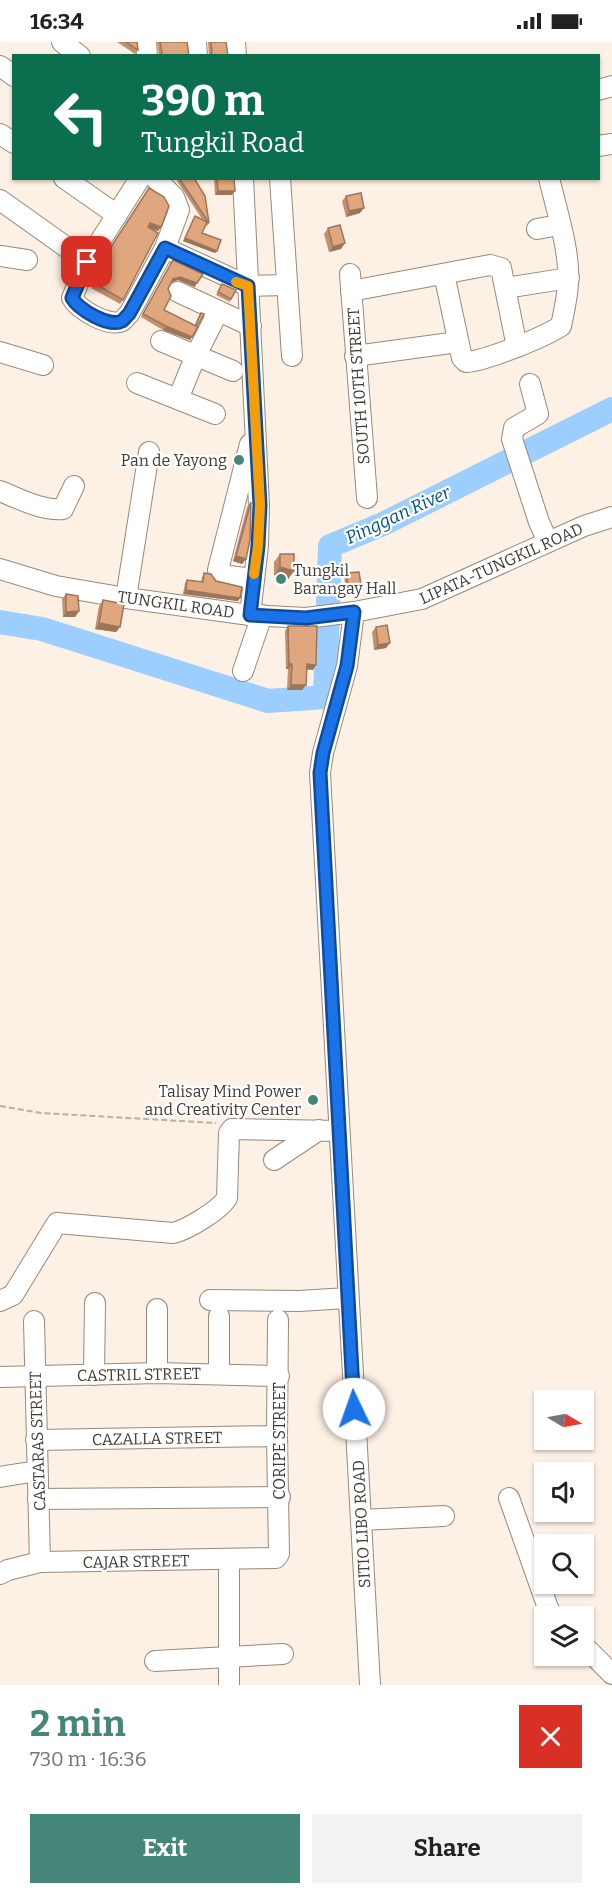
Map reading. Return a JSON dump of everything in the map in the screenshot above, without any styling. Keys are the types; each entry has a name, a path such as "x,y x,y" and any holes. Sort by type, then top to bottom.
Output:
{"street":[{"path":"62,42 77,54"},
{"path":"67,180 117,215"},
{"path":"139,180 87,262 72,298 75,305 84,312 113,322 121,321 129,314 165,248 179,210 174,197 157,180"},
{"path":"243,180 260,505 254,579 256,615 243,671"},
{"path":"280,180 292,356"},
{"path":"517,347 501,268 490,265 444,274 462,358 466,362 517,347 561,326 569,278 567,254 549,180"},
{"path":"0,200 87,262"},
{"path":"537,229 559,225"},
{"path":"165,248 248,286 287,285"},
{"path":"0,256 27,260"},
{"name":"SOUTH 10TH STREET","path":"367,498 351,283 444,274"},
{"path":"506,288 569,278"},
{"path":"178,292 251,326"},
{"path":"178,399 196,355 218,312"},
{"path":"161,341 233,371"},
{"path":"355,356 458,342"},
{"path":"0,352 43,365"},
{"path":"137,383 215,414"},
{"path":"530,384 538,414 514,428 512,433 514,446 539,522 548,542"},
{"path":"254,579 220,574 218,570 256,425"},
{"path":"126,598 149,452"},
{"path":"0,491 43,507 63,509 74,486"},
{"name":"LIPATA-TUNGKIL ROAD","path":"349,613 422,600 584,526 612,517"},
{"name":"TUNGKIL ROAD","path":"0,569 56,586 126,598 256,615 306,618 349,613"},
{"name":"SITIO LIBO ROAD","path":"349,613 347,666 323,753 320,773 329,1130 348,1298 369,1685"},
{"path":"0,1300 13,1295 57,1223 173,1233 182,1231 221,1205 227,1198 230,1131 236,1128 329,1130"},
{"path":"274,1160 329,1130"},
{"path":"219,1373 214,1308 348,1298"},
{"path":"94,1303 94,1375"},
{"path":"157,1309 158,1373"},
{"name":"CORIPE STREET","path":"274,1559 279,1554 280,1497 277,1436 278,1320"},
{"name":"CASTARAS STREET","path":"34,1321 40,1562"},
{"name":"CASTRIL STREET","path":"0,1377 158,1373 279,1376"},
{"name":"CAZALLA STREET","path":"36,1440 277,1436"},
{"path":"0,1477 37,1471"},
{"path":"38,1499 280,1497"},
{"path":"509,1498 547,1606"},
{"path":"360,1520 444,1516"},
{"name":"CAJAR STREET","path":"0,1574 40,1562 274,1559"},
{"path":"229,1560 229,1685"},
{"path":"155,1661 283,1654"},
{"path":"594,1656 612,1674"}],"path":[{"path":"0,1106 41,1113 226,1124 236,1128"}],"building":[{"path":"126,42 137,42 138,50"},
{"path":"160,42 187,42 189,54 162,54"},
{"path":"211,42 226,42 228,54 211,54"},
{"path":"180,180 195,180 205,196 209,223"},
{"path":"217,180 234,180 235,191 218,191"},
{"path":"149,188 164,197 169,206 161,227 150,223 148,227 158,233 123,300 94,283 111,247"},
{"path":"361,193 364,208 349,211 346,196"},
{"path":"195,216 207,222 202,233 221,240 217,251 185,238"},
{"path":"340,225 345,243 333,247 328,228"},
{"path":"173,260 203,274 197,283 180,277 173,279 168,289 171,296 164,310 198,327 192,337 143,314"},
{"path":"222,284 236,290 231,299 218,292"},
{"path":"201,313 204,314 198,325 196,324"},
{"path":"251,502 250,540 246,559 236,556"},
{"path":"280,554 294,554 294,571 280,567"},
{"path":"359,572 361,585 348,586 346,573"},
{"path":"204,573 211,574 216,581 242,587 240,598 186,590 187,580 203,582"},
{"path":"66,594 78,596 79,611 66,612"},
{"path":"103,600 124,604 120,627 99,623"},
{"path":"387,625 390,643 378,645 376,627"},
{"path":"288,626 317,626 316,665 307,664 306,685 291,685 292,664 289,664"}],"waterway":[{"name":"Pinggan River","path":"0,622 42,629 268,701 325,697 330,546 383,524 612,409"}],"slow traffic":[{"path":"236,282 248,286 260,505 254,574"}],"place":[{"name":"Pan de Yayong","path":"239,460"},
{"name":"Tungkil Barangay Hall","path":"281,579"},
{"name":"Talisay Mind Power and Creativity Center","path":"313,1100"}],"route":[{"path":"87,262 72,298 75,305 84,312 113,322 121,321 129,314 165,248 248,286 260,505 250,615 306,618 354,612 347,666 323,753 320,773 354,1409"}]}
